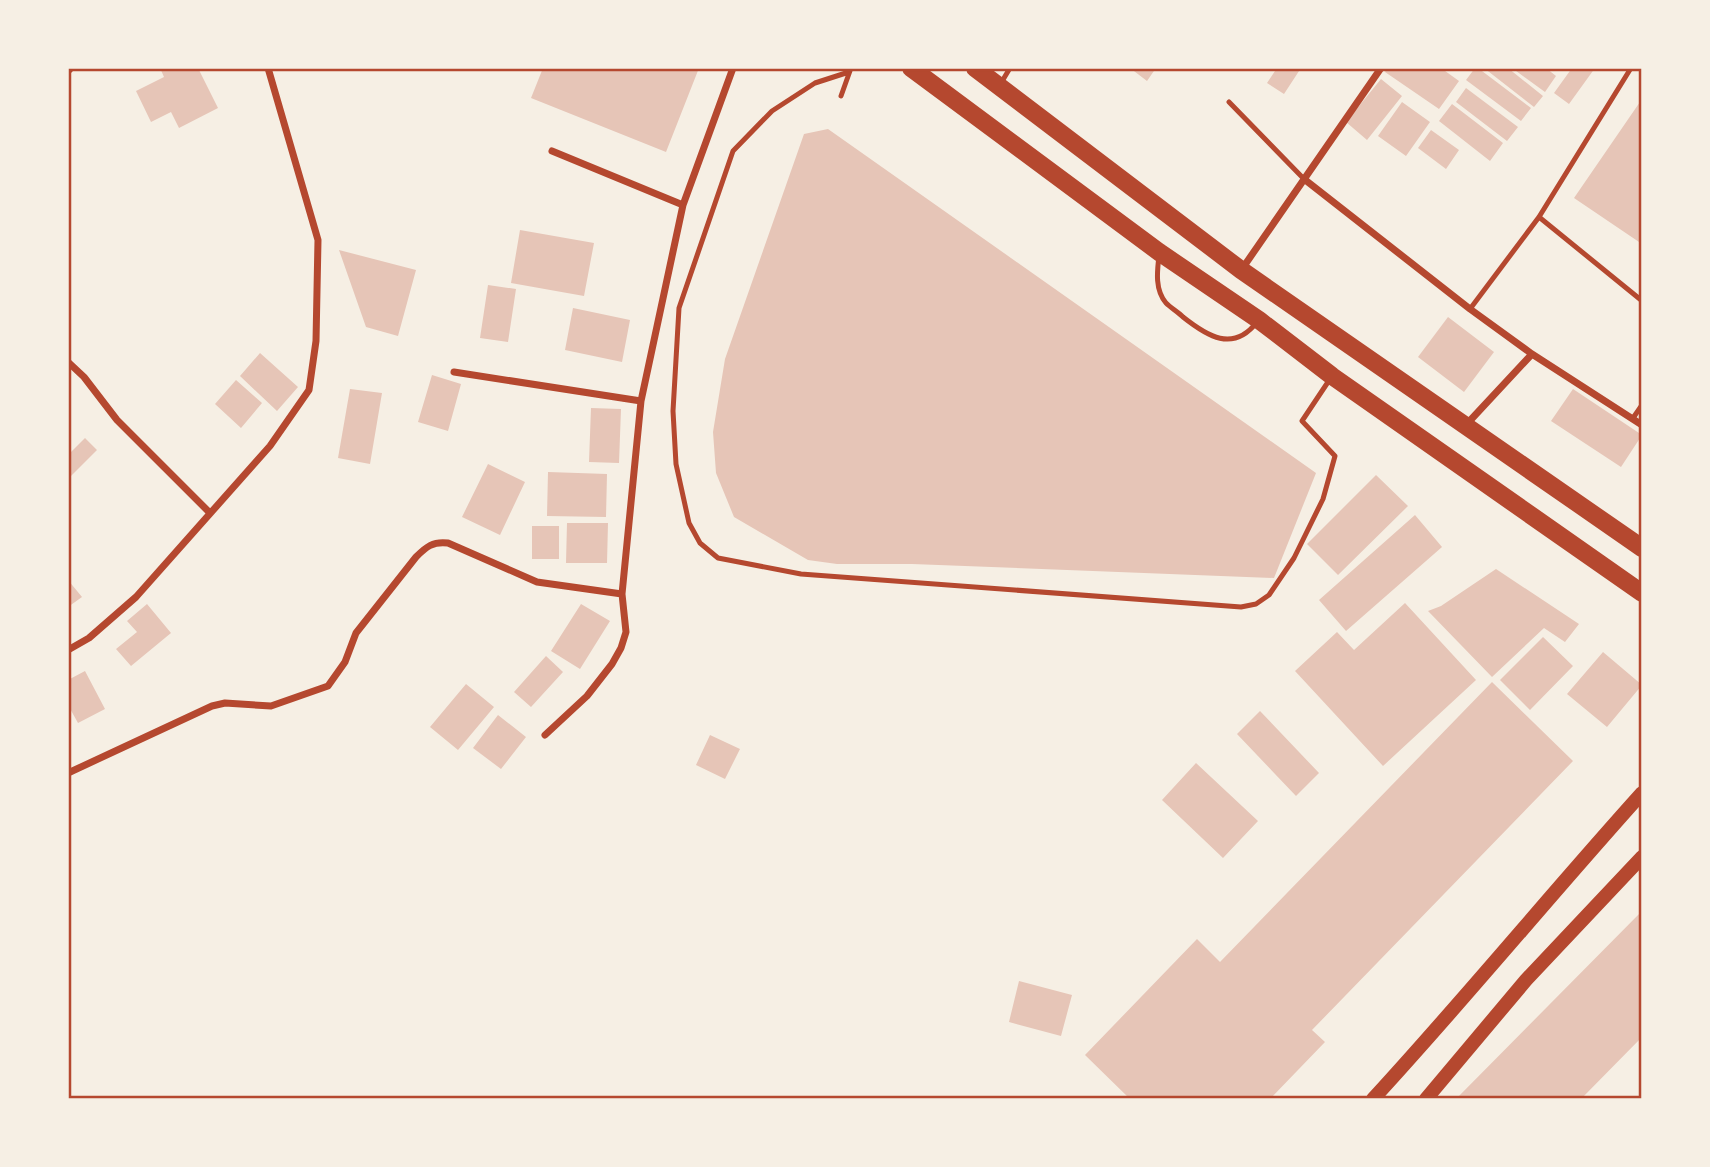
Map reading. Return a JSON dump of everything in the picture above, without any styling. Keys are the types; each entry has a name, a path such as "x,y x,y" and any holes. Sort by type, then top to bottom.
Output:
{"main road":[{"path":"911,68 1159,252 1259,320 1332,376 1642,593"},
{"path":"975,68 1241,270 1642,548"},
{"path":"1373,1099 1642,793"},
{"path":"1426,1099 1542,963 1642,857"}],"street":[{"path":"68,650 89,638 136,597 270,446 309,390 313,373 318,240 268,68"},
{"path":"545,735 587,696 612,664 626,632 621,594 641,401 683,205 733,68"},
{"path":"1241,270 1381,68"},
{"path":"552,151 683,205"},
{"path":"1304,179 1469,309 1532,354 1642,425"},
{"path":"1465,426 1532,354"},
{"path":"68,362 84,377 117,420 210,513"},
{"path":"454,372 641,401"},
{"path":"68,773 212,706 225,703 271,706 328,686 345,662 356,633 416,556 438,541 537,582 621,594"}],"lane":[{"path":"999,87 1010,68"},
{"path":"1469,309 1539,217 1631,68"},
{"path":"841,96 850,70"},
{"path":"850,70 816,83 772,111 733,151 680,308 673,411 676,464 689,523 700,543 718,558 802,574 1241,607 1256,604 1269,595 1294,558 1323,499 1335,456 1302,421 1332,376"},
{"path":"1229,102 1304,179"},
{"path":"1539,217 1642,300"},
{"path":"1159,252 1156,275 1165,302 1191,323 1217,340 1237,338 1251,330 1259,320"},
{"path":"1633,418 1642,405"}],"building":[{"path":"160,68 198,68 218,108 179,128 171,112 151,122 136,91 164,77"},
{"path":"543,68 699,68 666,152 531,98"},
{"path":"1130,68 1156,68 1147,81"},
{"path":"1277,68 1301,68 1284,94 1267,83"},
{"path":"1387,68 1441,68 1459,81 1439,109 1385,72"},
{"path":"1475,68 1531,108 1521,121 1466,80"},
{"path":"1484,68 1508,68 1543,96 1534,107"},
{"path":"1512,68 1546,68 1556,76 1545,92"},
{"path":"1572,68 1595,68 1569,104 1554,93"},
{"path":"1381,79 1402,96 1367,140 1346,122"},
{"path":"1466,88 1518,127 1507,141 1456,102"},
{"path":"1642,99 1642,244 1574,198"},
{"path":"1402,102 1430,122 1406,156 1378,136"},
{"path":"1452,104 1503,143 1490,161 1439,121"},
{"path":"828,129 1316,473 1274,578 912,564 837,564 808,560 734,517 716,473 713,432 725,359 804,134"},
{"path":"1431,130 1459,150 1446,169 1418,148"},
{"path":"520,230 594,243 584,296 511,283"},
{"path":"339,250 416,270 398,336 366,327"},
{"path":"488,285 516,289 508,342 480,338"},
{"path":"573,308 630,320 622,362 565,350"},
{"path":"1448,317 1494,352 1464,392 1418,357"},
{"path":"260,353 298,387 277,411 240,376"},
{"path":"432,375 461,384 448,431 418,422"},
{"path":"236,380 262,403 241,428 215,404"},
{"path":"350,389 382,393 370,464 338,458"},
{"path":"1573,389 1642,435 1621,467 1551,421"},
{"path":"591,408 621,409 619,463 589,462"},
{"path":"85,438 97,450 68,479 68,455"},
{"path":"488,464 525,482 500,535 462,517"},
{"path":"548,472 607,474 606,517 547,516"},
{"path":"1376,475 1408,506 1338,575 1307,544"},
{"path":"1415,515 1442,547 1346,631 1319,600"},
{"path":"567,523 608,523 607,563 566,563"},
{"path":"532,526 559,526 559,559 532,559"},
{"path":"1496,569 1579,624 1565,642 1544,628 1492,677 1428,611 1441,606"},
{"path":"68,580 82,597 68,607"},
{"path":"1405,603 1476,680 1383,766 1295,671 1337,632 1354,650"},
{"path":"147,604 171,633 131,666 116,649 137,632 127,621"},
{"path":"581,604 610,621 580,669 551,651"},
{"path":"1543,637 1573,666 1530,710 1500,680"},
{"path":"1603,652 1642,685 1607,727 1567,694"},
{"path":"546,656 563,672 531,707 514,692"},
{"path":"85,671 105,709 78,723 68,705 68,680"},
{"path":"1492,682 1573,761 1312,1030 1325,1042 1270,1099 1130,1099 1085,1055 1197,939 1220,962"},
{"path":"466,684 494,707 458,750 430,727"},
{"path":"1260,711 1319,773 1296,796 1237,734"},
{"path":"498,715 526,737 501,769 473,748"},
{"path":"710,735 740,749 725,779 696,765"},
{"path":"1196,763 1258,821 1223,858 1162,800"},
{"path":"1642,911 1642,1037 1581,1099 1456,1099"},
{"path":"1019,981 1072,995 1061,1036 1009,1022"}]}
